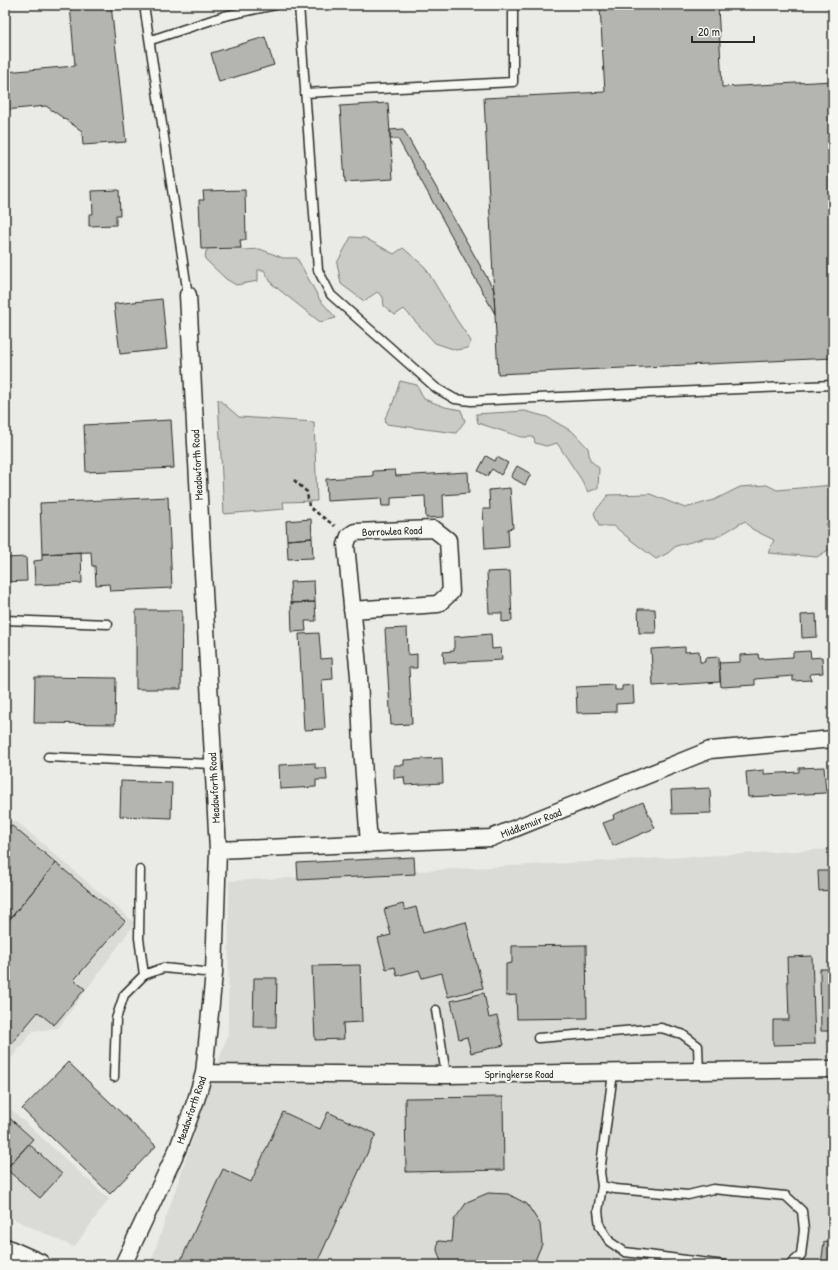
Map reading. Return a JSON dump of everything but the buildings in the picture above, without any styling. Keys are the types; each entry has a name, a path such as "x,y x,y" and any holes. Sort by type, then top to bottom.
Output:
{"main road":[{"path":"5,1250 38,1265"}],"street":[{"name":"Meadowforth Road","path":"123,1265 178,1148 204,1073 214,973 218,850 188,295"},
{"name":"Borrowlea Road","path":"352,610 438,604 451,592 448,540 434,529 355,532 349,536 346,545 352,610 359,676 368,844"},
{"name":"Middlemuir Road","path":"218,850 491,838 710,750 833,739"},
{"name":"Springkerse Road","path":"204,1073 446,1075 833,1069"}],"lane":[{"path":"144,5 151,40 188,295"},
{"path":"151,40 224,16 275,5"},
{"path":"299,5 318,270 331,295 436,388 455,399 471,401 833,385"},
{"path":"305,93 513,82 513,5"},
{"path":"5,620 108,624"},
{"path":"48,758 213,764"},
{"path":"140,870 139,938 144,975"},
{"path":"114,1077 116,1020 124,995 144,975 163,968 214,973"},
{"path":"436,1010 446,1075"},
{"path":"538,1038 661,1028 682,1034 698,1046 699,1072"},
{"path":"613,1073 601,1158 600,1172 602,1186 598,1211 600,1226 610,1242 625,1252 724,1265"},
{"path":"602,1186 615,1189 688,1195 713,1189 786,1196 802,1211 804,1230 801,1255 793,1263"}],"path":[{"path":"294,480 307,492 309,507 349,536"}],"shaded area":[{"path":"351,237 365,238 394,254 403,248 425,267 471,341 468,348 456,350 435,343 404,309 395,315 384,306 383,297 377,292 364,301 341,284 337,263"},
{"path":"213,245 235,245 243,250 260,249 283,258 297,258 320,300 336,318 320,322 272,284 264,270 258,270 258,281 236,285 226,279 205,259 206,251"},
{"path":"400,381 417,385 424,399 445,407 461,410 465,421 456,433 386,424 385,418 393,403"},
{"path":"218,399 239,417 314,422 317,501 283,502 284,509 224,514"},
{"path":"525,411 547,417 573,432 588,448 590,460 599,468 598,488 588,492 557,443 546,446 535,443 534,437 521,437 478,423 476,414"},
{"path":"767,485 777,490 833,485 833,517 830,517 826,525 833,526 833,547 817,557 768,553 774,540 752,529 745,521 715,538 706,538 676,546 668,553 656,559 614,526 599,526 594,513 608,495 650,494 685,508 714,500 740,487"},
{"path":"5,821 16,821 135,923 58,1028 33,1031 5,1066"},
{"path":"833,849 833,1265 150,1265 228,1034 229,881"},
{"path":"5,1104 109,1199 74,1247 5,1215"}]}
